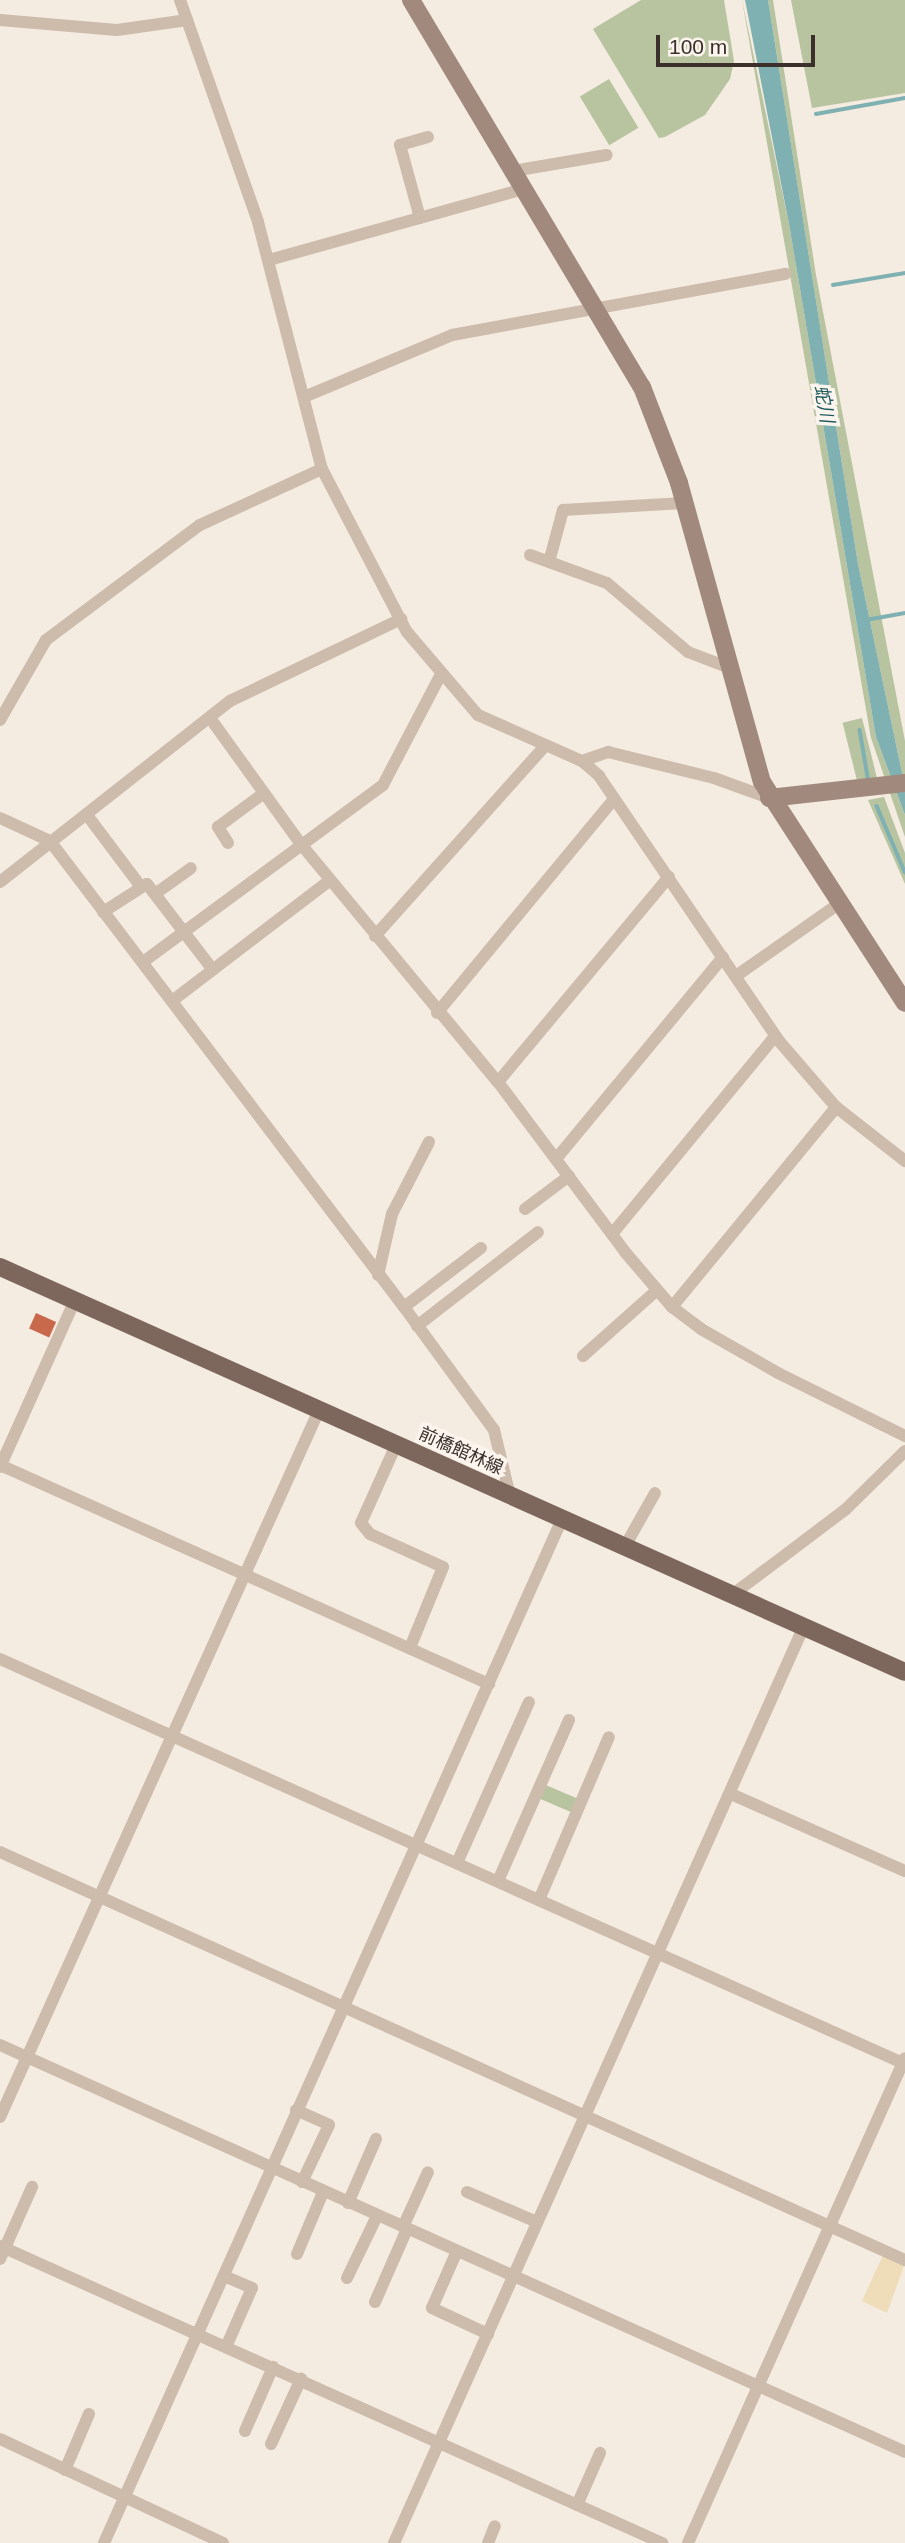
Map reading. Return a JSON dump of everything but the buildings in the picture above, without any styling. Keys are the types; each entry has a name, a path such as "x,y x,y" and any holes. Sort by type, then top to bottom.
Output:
{"main road":[{"name":"前橋館林線","path":"0,1267 905,1672"}],"street":[{"path":"180,0 269,260 322,469 401,619 441,674 478,715 582,761 614,799 669,877 775,1036 836,1107 905,1161"},
{"path":"411,0 597,310 661,427 769,798 837,905 905,1003"},
{"path":"0,20 117,30 187,20"},
{"path":"420,218 400,145 428,137"},
{"path":"513,171 607,155"},
{"path":"269,260 523,189"},
{"path":"304,397 452,335 785,274"},
{"path":"0,720 46,640 200,525 322,469"},
{"path":"549,562 563,510 684,503"},
{"path":"530,555 607,583 681,647 730,668"},
{"path":"0,882 230,701 401,619"},
{"path":"143,962 183,929 383,785 441,674"},
{"path":"210,718 300,843 437,1013 498,1082 612,1234 673,1307 778,1373 905,1436"},
{"path":"375,936 545,746"},
{"path":"582,761 608,752 714,778 769,798 896,785"},
{"path":"228,843 218,827 264,793"},
{"path":"437,1013 614,799"},
{"path":"87,815 141,887"},
{"path":"0,818 50,841 404,1307 494,1430 510,1496"},
{"path":"155,894 191,868"},
{"path":"498,1082 669,877"},
{"path":"173,1001 330,880"},
{"path":"103,912 147,884 213,970"},
{"path":"736,976 837,905"},
{"path":"556,1159 723,957"},
{"path":"612,1234 775,1036"},
{"path":"673,1307 836,1107"},
{"path":"378,1275 392,1214 429,1142"},
{"path":"525,1209 569,1176"},
{"path":"417,1326 538,1232"},
{"path":"404,1307 481,1248"},
{"path":"583,1356 657,1290"},
{"path":"75,1300 0,1466 489,1684"},
{"path":"0,2117 319,1410"},
{"path":"396,1445 362,1523 370,1534 443,1567 410,1648"},
{"path":"732,1595 845,1510 905,1451"},
{"path":"624,1548 655,1493"},
{"path":"104,2543 562,1519"},
{"path":"394,2543 804,1626"},
{"path":"0,1659 904,2062 688,2543"},
{"path":"457,1863 528,1702"},
{"path":"498,1881 569,1720"},
{"path":"539,1900 609,1737"},
{"path":"731,1794 905,1871"},
{"path":"0,1852 905,2260"},
{"path":"0,2045 905,2452"},
{"path":"296,2110 329,2125 302,2182"},
{"path":"348,2203 376,2139"},
{"path":"375,2302 428,2172"},
{"path":"32,2187 2,2251 301,2379 662,2543"},
{"path":"297,2254 323,2192"},
{"path":"467,2192 537,2222"},
{"path":"347,2278 377,2216"},
{"path":"457,2251 432,2308 488,2334"},
{"path":"224,2276 252,2288 226,2347"},
{"path":"245,2431 273,2367"},
{"path":"271,2444 301,2379"},
{"path":"65,2470 89,2414"},
{"path":"0,2440 201,2539 223,2543"},
{"path":"577,2505 600,2454"},
{"path":"488,2543 495,2526"}],"green space":[{"path":"641,0 724,0 734,61 730,79 705,115 659,138 593,29"},
{"path":"742,0 789,224 876,737 905,815 905,837 871,738"},
{"path":"768,0 773,0 816,275 905,741 905,787 858,564"},
{"path":"791,0 905,0 905,93 812,108"},
{"path":"609,79 638,128 609,145 580,97"},
{"path":"862,718 877,778 858,783 843,723"},
{"path":"884,797 905,853 905,884 868,800"},
{"path":"541,1783 582,1800 576,1814 535,1797"}],"sand":[{"path":"884,2253 905,2263 887,2313 862,2301"}],"water":[{"name":"蛇川","path":"745,0 768,0 858,564 905,787 905,815 876,737 789,224"}],"waterway":[{"path":"816,114 905,98"},
{"path":"833,285 905,273"},
{"path":"866,620 905,613"},
{"path":"860,730 868,777"},
{"path":"877,806 905,872"}]}
